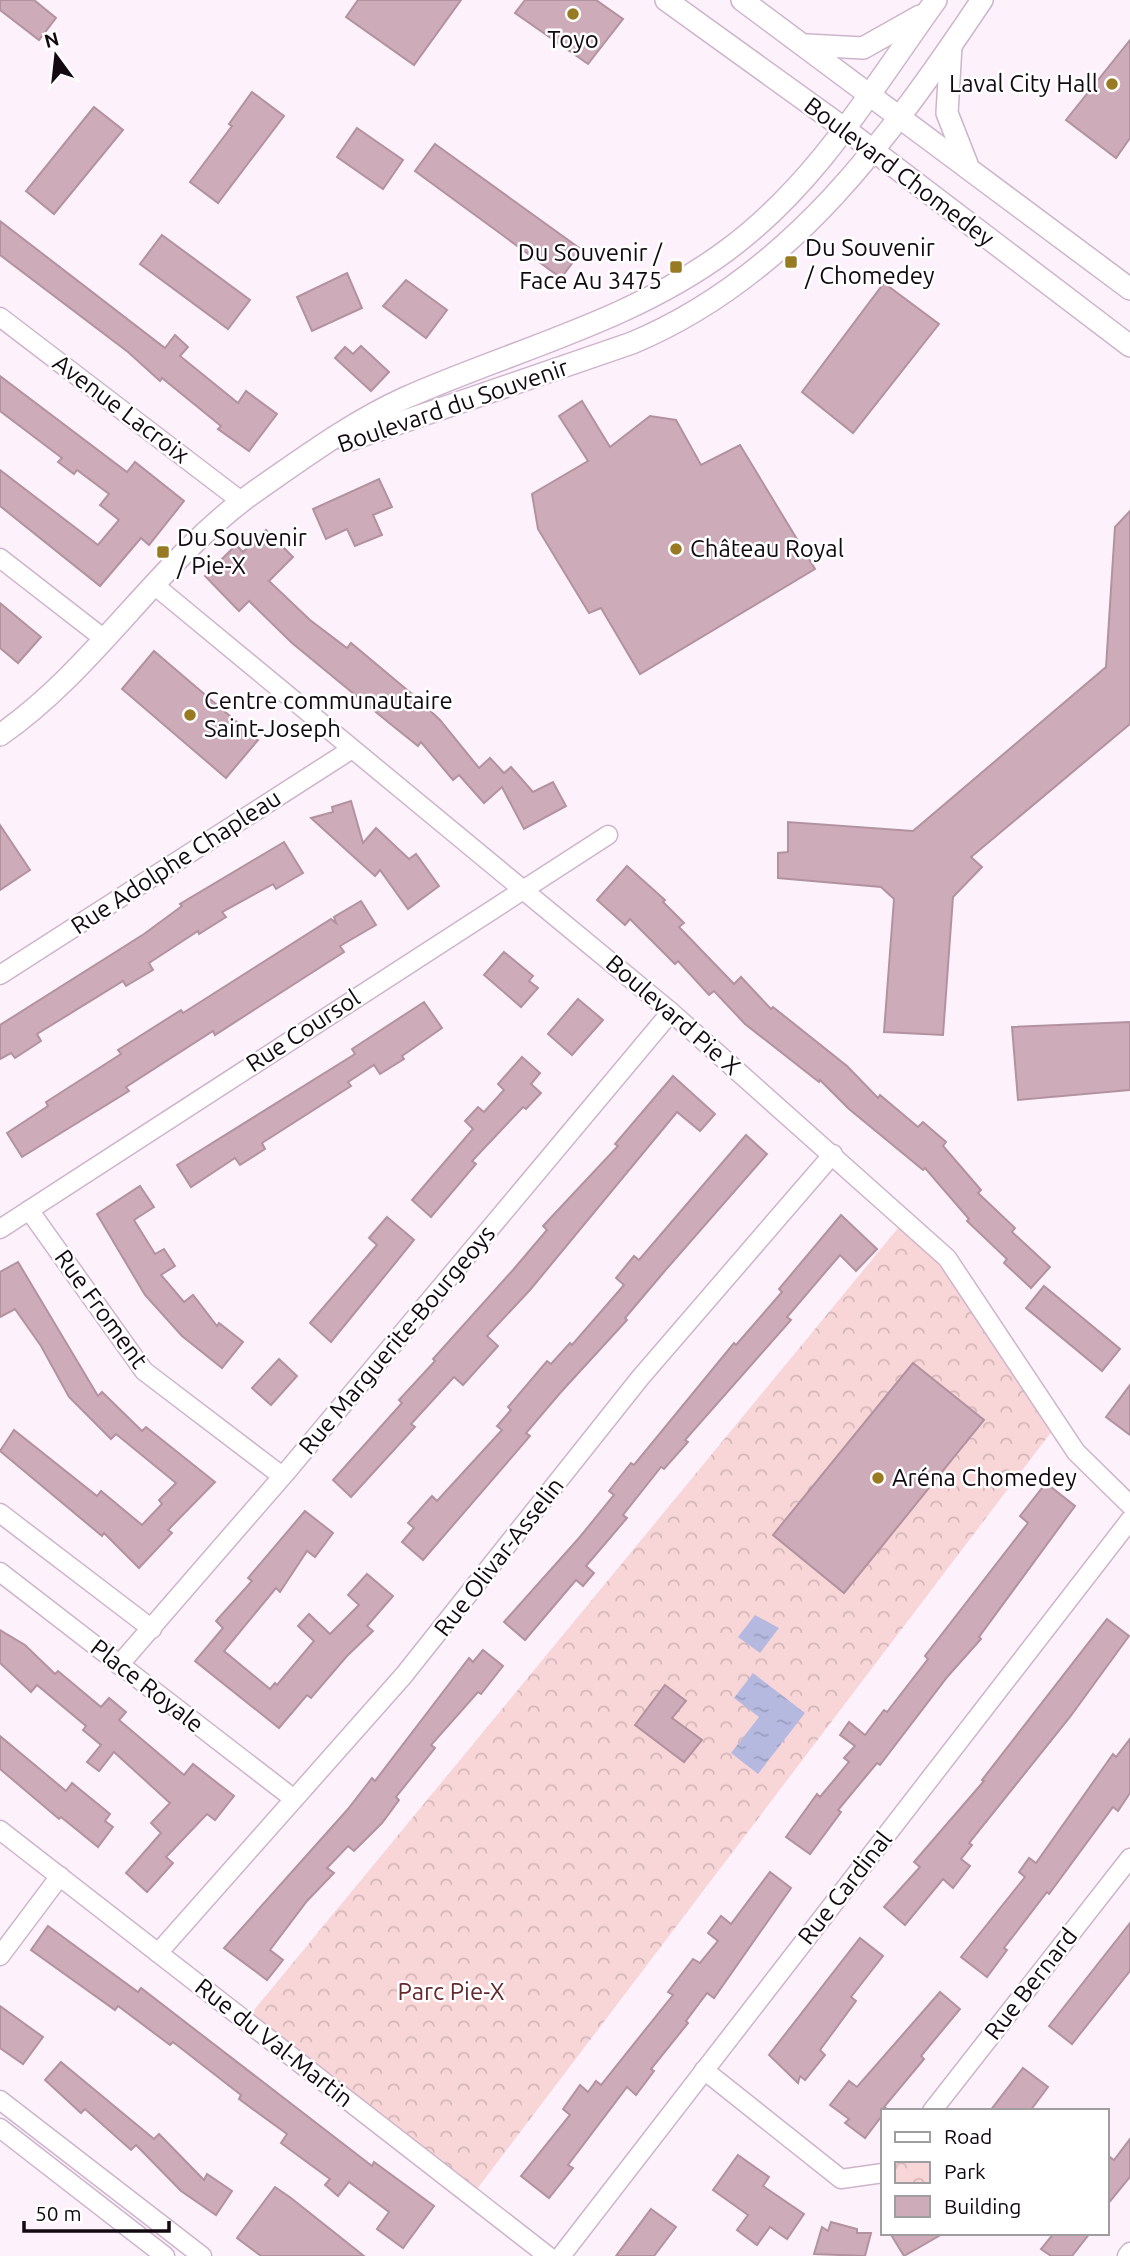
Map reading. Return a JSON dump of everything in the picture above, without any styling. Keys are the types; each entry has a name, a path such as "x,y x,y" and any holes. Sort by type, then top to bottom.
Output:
{"street":[{"name":"Boulevard Chomedey","path":"666,0 845,129 1130,346"},
{"name":"Boulevard Chomedey","path":"742,0 1130,289"},
{"name":"Boulevard du Souvenir","path":"313,454 596,356 685,318 738,284 793,238 836,195 901,116 982,0"},
{"name":"Boulevard du Souvenir","path":"313,454 402,400 604,320 691,276 778,209 845,129 933,4"},
{"path":"803,44 863,48 896,32 933,4"},
{"path":"952,44 947,113 968,167"},
{"name":"Avenue Lacroix","path":"0,317 241,501"},
{"path":"0,735 47,696 153,584 241,501 313,454"},
{"path":"0,558 103,638"},
{"name":"Boulevard Pie X","path":"153,584 671,1012 947,1258 1076,1452 1130,1505"},
{"name":"Rue Adolphe Chapleau","path":"0,975 352,748"},
{"name":"Rue Coursol","path":"0,1229 608,835"},
{"name":"Rue Marguerite-Bourgeoys","path":"119,1665 282,1476 671,1012"},
{"name":"Rue Olivar-Asselin","path":"158,1953 404,1675 640,1378 833,1154"},
{"name":"Rue Froment","path":"29,1210 144,1371 282,1476"},
{"name":"Place Royale","path":"0,1513 152,1629"},
{"name":"Rue Cardinal","path":"561,2256 1130,1520"},
{"name":"Place Royale","path":"0,1572 294,1799"},
{"name":"Rue du Val-Martin","path":"0,1830 548,2256"},
{"name":"Rue Bernard","path":"934,2109 1130,1858"},
{"path":"0,1956 60,1876"},
{"path":"704,2070 841,2179 881,2173"},
{"path":"0,2100 202,2256"},
{"path":"0,2128 165,2256"},
{"path":"1127,2256 1130,2252"}],"green space":[{"name":"Parc Pie-X","path":"903,1222 947,1258 1058,1423 471,2197 245,2021"}],"water":[{"path":"755,1615 779,1628 760,1653 738,1637"},
{"path":"753,1673 805,1713 758,1774 731,1753 759,1717 734,1698"}],"building":[{"path":"0,0 34,0 56,18 39,40 0,10"},
{"path":"358,0 461,0 414,65 346,17"},
{"path":"525,0 596,0 623,19 588,64 515,13"},
{"name":"Laval City Hall","path":"1130,40 1130,138 1116,158 1066,120"},
{"path":"252,92 284,116 218,203 190,182 232,126 229,124"},
{"path":"94,107 123,130 54,214 26,191"},
{"path":"357,128 403,160 383,189 337,157"},
{"path":"435,144 582,250 561,278 415,171"},
{"path":"0,221 165,348 175,335 188,347 180,356 238,403 246,391 277,414 249,451 218,429 221,426 162,378 160,381 128,352 0,255"},
{"path":"162,235 250,300 228,329 140,264"},
{"path":"347,273 362,308 312,331 297,297"},
{"path":"406,280 447,310 426,338 383,306"},
{"path":"884,283 939,324 853,433 802,392"},
{"path":"361,346 389,372 371,391 335,358 345,347 353,354"},
{"path":"0,376 127,472 135,462 184,501 149,545 141,538 100,586 0,506 0,470 98,545 119,520 100,505 109,494 77,470 74,474 58,462 62,458 0,411"},
{"name":"Château Royal","path":"582,401 610,447 650,416 676,420 701,465 740,445 815,569 640,674 601,608 589,613 538,529 532,494 588,461 559,416"},
{"path":"379,479 392,507 373,515 382,535 355,546 347,529 326,539 313,509"},
{"path":"1130,511 1130,724 971,857 982,867 953,897 943,1035 884,1032 894,899 881,887 778,878 778,853 788,852 788,822 913,831 1106,667 1115,527"},
{"path":"266,530 293,557 269,581 310,620 347,648 351,643 412,694 440,720 479,768 490,758 504,773 511,767 533,792 553,782 566,806 524,829 502,787 484,803 459,775 453,780 421,742 418,746 388,722 292,643 249,601 239,611 205,576 236,545 243,552"},
{"path":"0,603 41,637 18,663 0,648"},
{"name":"Centre communautaire Saint-Joseph","path":"154,651 258,740 226,778 122,689"},
{"path":"351,801 363,843 376,828 409,859 416,854 439,886 408,909 380,870 375,876 311,818 333,812 332,807"},
{"path":"0,825 30,870 0,890"},
{"path":"284,842 303,873 276,889 273,884 222,912 226,917 199,934 198,931 149,963 153,970 126,986 123,981 37,1034 41,1041 15,1058 11,1053 0,1059 0,1025 144,934 182,906 180,904"},
{"path":"627,866 665,900 663,902 684,923 679,927 734,984 741,977 771,1009 773,1007 847,1066 878,1098 880,1095 918,1127 923,1122 946,1142 943,1146 981,1190 978,1193 1015,1228 1012,1232 1050,1267 1031,1288 1004,1263 1007,1259 967,1221 969,1219 925,1168 923,1170 849,1109 820,1080 819,1082 745,1024 714,991 709,995 678,961 675,964 630,919 625,925 597,900"},
{"path":"361,901 376,925 340,946 344,952 215,1035 213,1031 126,1087 129,1091 22,1157 7,1133 48,1106 46,1102 121,1054 118,1050 181,1010 183,1013 331,919 336,923 334,917"},
{"path":"504,952 533,976 529,981 538,988 521,1007 484,975"},
{"path":"578,999 603,1020 572,1055 548,1034"},
{"path":"424,1002 442,1028 402,1056 404,1059 380,1074 374,1065 348,1082 351,1086 262,1143 265,1149 240,1165 235,1158 191,1187 177,1165 355,1054 352,1049"},
{"path":"1130,1022 1130,1090 1018,1100 1012,1027"},
{"path":"522,1057 540,1073 531,1084 541,1093 526,1109 523,1107 472,1161 476,1164 431,1217 412,1200 473,1129 465,1121 478,1107 484,1112 504,1090 498,1084"},
{"path":"673,1076 715,1114 700,1131 677,1112 530,1290 487,1336 498,1346 463,1385 454,1377 411,1424 415,1427 351,1497 333,1480 402,1403 399,1400 435,1361 433,1359 547,1230 543,1226 618,1146 615,1144"},
{"path":"746,1135 767,1154 625,1318 627,1320 526,1433 530,1436 423,1560 402,1542 414,1528 408,1523 432,1496 437,1501 502,1430 497,1426 511,1410 508,1407 547,1361 551,1364 570,1343 572,1345 624,1285 616,1278 634,1256 639,1260"},
{"path":"140,1186 154,1207 134,1220 155,1254 164,1249 175,1266 161,1275 184,1302 193,1295 217,1326 219,1323 243,1342 222,1368 182,1336 145,1295 97,1214"},
{"path":"841,1215 877,1249 856,1271 840,1255 787,1317 791,1320 685,1440 688,1442 664,1469 661,1467 623,1515 627,1518 586,1566 594,1573 583,1586 576,1580 525,1640 504,1622 579,1538 614,1495 609,1491 631,1463 634,1465 734,1343 736,1345 782,1292 779,1289"},
{"path":"387,1217 414,1240 331,1342 310,1323 377,1245 369,1238"},
{"path":"18,1262 98,1396 102,1392 142,1431 146,1427 215,1482 168,1530 172,1533 139,1568 104,1533 102,1536 0,1451 14,1430 97,1496 101,1491 142,1525 162,1504 159,1500 176,1483 116,1434 111,1439 69,1397 41,1346 15,1309 0,1317 0,1272"},
{"path":"1044,1286 1120,1349 1102,1371 1026,1308"},
{"path":"279,1359 297,1376 271,1405 252,1388"},
{"name":"Aréna Chomedey","path":"913,1363 984,1420 844,1593 773,1535"},
{"path":"1130,1385 1130,1435 1106,1417"},
{"path":"1046,1483 1075,1506 979,1637 981,1639 948,1676 880,1765 877,1763 838,1810 841,1812 810,1854 786,1837 817,1794 820,1797 849,1762 844,1758 855,1746 840,1735 849,1722 865,1735 884,1710 887,1712 928,1659 925,1656 1028,1523 1020,1516"},
{"path":"305,1511 333,1533 315,1557 307,1551 280,1592 276,1588 224,1651 270,1689 275,1683 277,1685 314,1641 298,1626 309,1614 330,1634 359,1605 348,1595 367,1574 393,1596 367,1626 373,1631 347,1656 311,1698 307,1695 279,1728 195,1661 223,1628 216,1621 252,1581 248,1578"},
{"path":"1107,1619 1129,1636 1070,1717 969,1843 972,1845 961,1859 970,1866 953,1888 943,1879 905,1925 884,1907 920,1867 914,1862 984,1781 982,1780"},
{"path":"0,1630 25,1645 55,1674 58,1671 101,1707 109,1698 126,1712 119,1720 184,1775 193,1764 234,1796 215,1820 207,1814 166,1857 173,1863 147,1892 126,1873 161,1833 151,1823 170,1803 114,1752 99,1771 87,1762 101,1745 83,1730 86,1726 37,1685 31,1692 0,1663"},
{"path":"483,1650 503,1666 481,1694 478,1692 431,1745 435,1748 396,1797 399,1800 382,1823 354,1851 348,1846 327,1868 334,1873 307,1901 270,1950 283,1960 267,1980 224,1948 348,1809 372,1778 375,1781 469,1658 473,1662"},
{"path":"665,1685 686,1701 672,1718 702,1740 684,1762 635,1725"},
{"path":"0,1736 66,1791 72,1783 110,1814 105,1821 113,1827 98,1847 61,1817 59,1819 0,1769"},
{"path":"1130,1739 1130,1793 1118,1811 1113,1807 1049,1894 1047,1892 1004,1948 1007,1950 987,1977 961,1957 1025,1877 1019,1872 1029,1858 1036,1863 1113,1754 1116,1757"},
{"path":"770,1872 791,1888 714,1998 707,1993 686,2021 688,2023 651,2069 654,2071 636,2095 627,2087 568,2165 573,2168 549,2198 521,2176 570,2115 563,2109 580,2085 588,2092 596,2081 601,2085 673,1995 668,1992 693,1959 700,1963 718,1941 708,1933 721,1916 731,1924"},
{"path":"1130,1923 1130,1971 1072,2044 1049,2026"},
{"path":"48,1926 138,1992 141,1988 372,2166 374,2162 434,2206 403,2248 377,2229 389,2212 349,2182 338,2196 325,2185 330,2179 281,2143 287,2134 239,2099 241,2095 173,2042 170,2045 118,2006 115,2010 31,1950"},
{"path":"860,1938 883,1956 851,1997 856,2001 820,2050 825,2055 805,2080 800,2076 798,2083 769,2055"},
{"path":"940,1992 960,2009 921,2056 924,2059 884,2107 887,2109 881,2109 881,2117 865,2138 845,2123 849,2119 830,2105 849,2081 857,2087"},
{"path":"0,2006 43,2037 23,2064 0,2048"},
{"path":"61,2062 154,2139 159,2134 204,2180 207,2174 232,2191 216,2215 181,2191 136,2145 131,2150 85,2109 81,2113 45,2080"},
{"path":"1023,2068 1048,2087 1032,2109 992,2109"},
{"path":"1130,2139 1130,2177 1109,2203 1109,2156 1114,2160"},
{"path":"738,2155 769,2177 763,2186 804,2214 787,2239 770,2227 757,2245 737,2230 748,2215 713,2190"},
{"path":"275,2187 364,2256 261,2256 237,2238"},
{"path":"651,2209 676,2227 654,2256 616,2256"},
{"path":"831,2222 857,2229 857,2233 871,2233 865,2256 814,2254 822,2227 828,2231"},
{"path":"891,2235 941,2235 904,2256"},
{"path":"1052,2235 1088,2235 1072,2256 1051,2256 1041,2249"}],"place":[{"name":"Toyo","path":"573,14"},
{"name":"Laval City Hall","path":"1112,84"},
{"name":"Du Souvenir / Chomedey","path":"791,262"},
{"name":"Du Souvenir / Face Au 3475","path":"676,267"},
{"name":"Château Royal","path":"676,549"},
{"name":"Du Souvenir / Pie-X","path":"163,552"},
{"name":"Centre communautaire Saint-Joseph","path":"190,715"},
{"name":"Aréna Chomedey","path":"878,1478"}]}
